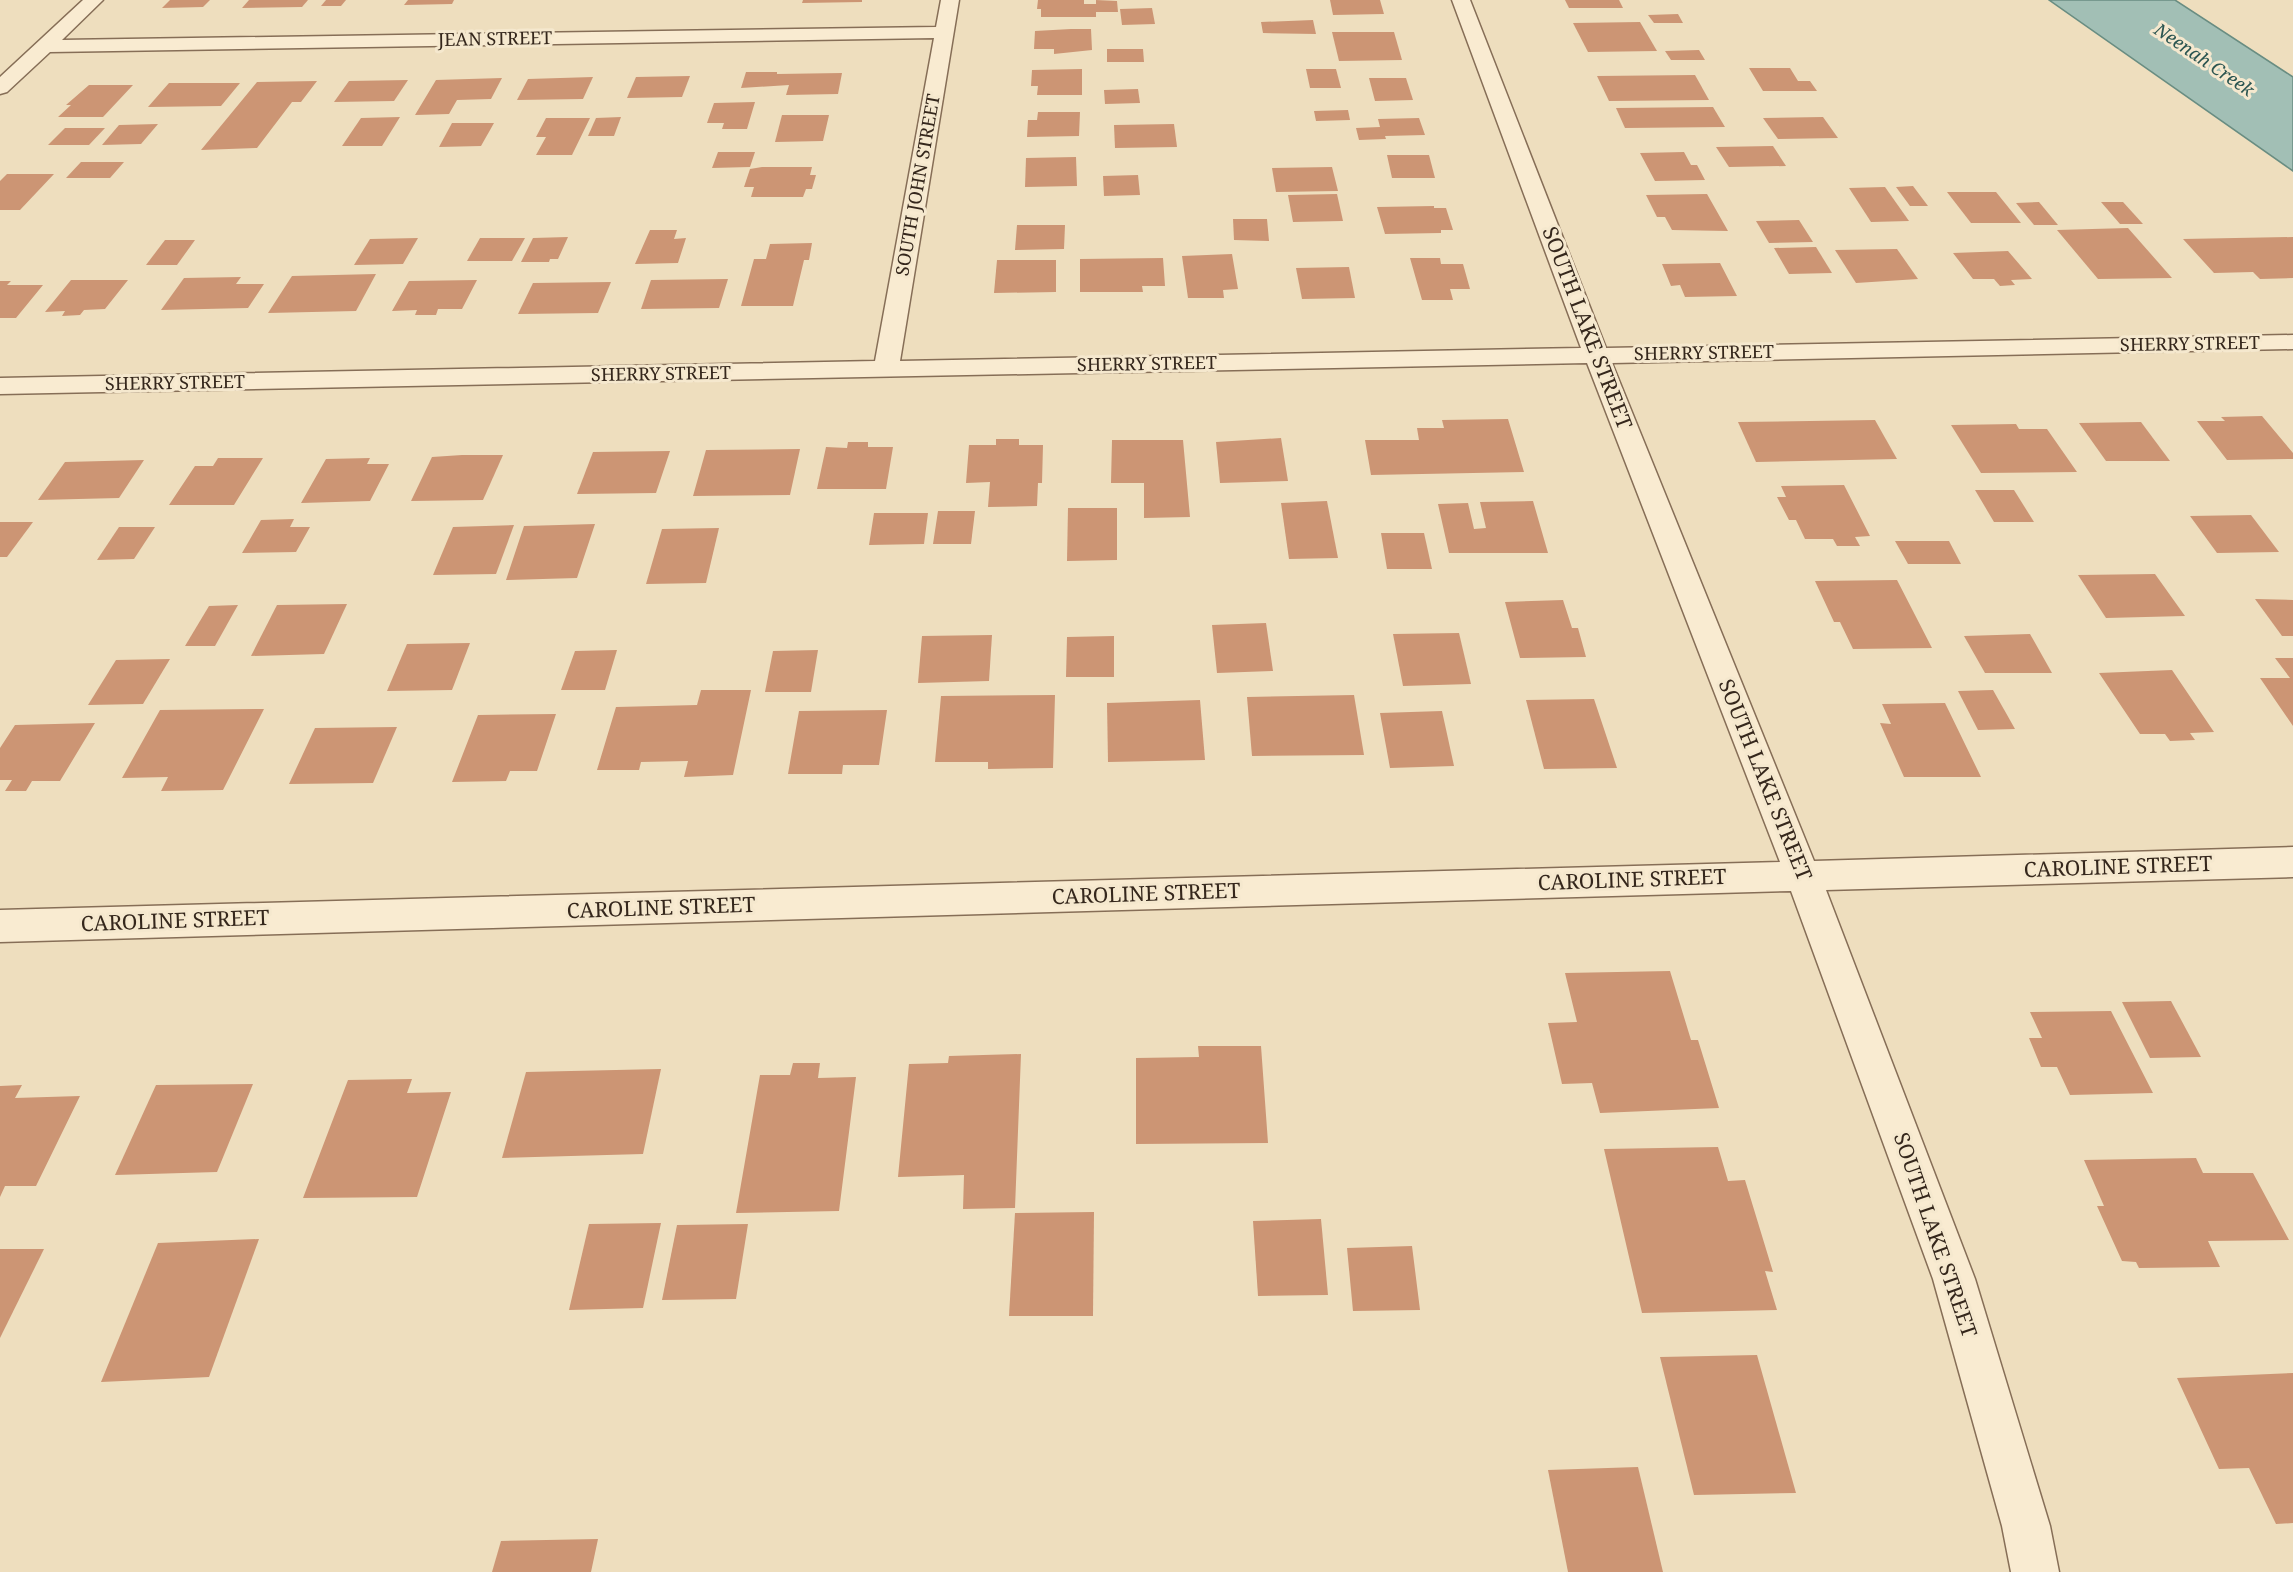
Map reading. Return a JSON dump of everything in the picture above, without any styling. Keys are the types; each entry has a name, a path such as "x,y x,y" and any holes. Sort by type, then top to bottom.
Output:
{"street":[{"path":"0,88 94,0"},
{"name":"SOUTH JOHN STREET","path":"886,370 950,0"},
{"name":"SOUTH LAKE STREET","path":"1461,0 1596,355 1803,875 1954,1279 2026,1526 2035,1572"},
{"name":"JEAN STREET","path":"45,46 945,32"},
{"name":"SHERRY STREET","path":"0,386 2293,342"},
{"name":"CAROLINE STREET","path":"0,926 2293,862"}],"water":[{"name":"Neenah Creek","path":"2049,0 2175,0 2293,77 2293,171"}],"building":[{"path":"170,0 210,0 203,7 162,8"},
{"path":"249,0 308,0 302,7 242,8"},
{"path":"326,0 346,0 341,6 321,6"},
{"path":"408,0 454,0 452,4 404,5"},
{"path":"803,0 862,0 862,2 802,3"},
{"path":"1038,0 1084,0 1084,4 1096,4 1096,0 1117,1 1118,12 1096,12 1096,17 1041,17 1041,9 1037,9"},
{"path":"1330,0 1380,0 1384,14 1333,15"},
{"path":"1565,0 1619,0 1623,8 1569,8"},
{"path":"1152,8 1155,24 1122,25 1120,9"},
{"path":"1678,14 1683,23 1654,23 1648,15"},
{"path":"1313,20 1316,34 1263,33 1261,22"},
{"path":"1640,22 1657,51 1588,52 1573,23"},
{"path":"1091,29 1092,50 1054,54 1054,49 1034,49 1035,31"},
{"path":"1332,32 1394,32 1402,60 1339,61"},
{"path":"1107,49 1143,49 1144,62 1107,62"},
{"path":"1699,50 1705,60 1671,60 1665,51"},
{"path":"1749,68 1790,68 1798,81 1810,81 1817,91 1763,91"},
{"path":"1082,69 1082,95 1037,95 1038,86 1031,86 1032,70"},
{"path":"1306,69 1336,69 1341,88 1310,88"},
{"path":"746,72 842,73 838,94 786,95 789,85 741,88"},
{"path":"1695,75 1709,100 1609,101 1597,76"},
{"path":"690,76 682,97 627,98 636,77"},
{"path":"593,77 583,99 517,100 528,79"},
{"path":"502,78 491,99 457,100 449,114 415,115 436,80"},
{"path":"1369,78 1406,78 1413,100 1375,101"},
{"path":"408,80 394,101 334,102 349,81"},
{"path":"317,81 301,102 292,102 257,148 201,150 257,82"},
{"path":"169,83 240,83 221,106 148,107"},
{"path":"89,85 133,85 103,117 58,117 71,105 66,105"},
{"path":"1138,89 1140,103 1105,104 1104,90"},
{"path":"755,102 747,129 722,129 724,123 707,123 714,103"},
{"path":"1713,107 1725,127 1625,128 1616,108"},
{"path":"1348,110 1350,120 1316,121 1314,111"},
{"path":"1038,112 1080,112 1079,136 1027,137 1028,120 1037,120"},
{"path":"782,115 829,115 823,141 775,142"},
{"path":"400,117 382,146 342,146 361,118"},
{"path":"621,117 614,136 588,136 596,118"},
{"path":"1823,117 1838,138 1778,139 1763,118"},
{"path":"546,118 590,118 572,155 536,155 546,137 536,137"},
{"path":"1419,118 1425,135 1385,136 1386,139 1359,140 1356,128 1380,127 1378,119"},
{"path":"452,123 494,123 481,146 439,147"},
{"path":"158,124 141,144 102,145 119,125"},
{"path":"1174,124 1177,147 1115,148 1114,125"},
{"path":"65,128 105,128 89,145 48,145"},
{"path":"1773,146 1786,166 1729,167 1716,147"},
{"path":"718,152 755,152 750,167 712,168"},
{"path":"1684,152 1691,165 1697,165 1705,180 1655,181 1640,153"},
{"path":"1387,155 1429,155 1435,178 1392,178"},
{"path":"1076,157 1077,186 1025,187 1026,158"},
{"path":"81,162 124,162 110,178 66,178"},
{"path":"812,167 810,175 816,175 812,189 806,189 803,197 751,197 754,187 744,187 750,169"},
{"path":"1332,167 1338,191 1276,192 1272,168"},
{"path":"7,174 54,174 20,210 0,210 0,181"},
{"path":"1138,175 1140,195 1104,196 1103,176"},
{"path":"1913,186 1928,206 1910,206 1896,187"},
{"path":"1885,187 1909,221 1871,222 1849,188"},
{"path":"1947,192 1996,192 2021,223 1971,223"},
{"path":"1337,194 1343,221 1293,222 1288,195"},
{"path":"1707,194 1728,231 1672,230 1665,217 1657,217 1646,195"},
{"path":"2039,202 2058,225 2034,225 2016,203"},
{"path":"2101,202 2123,202 2143,224 2120,224"},
{"path":"1434,206 1434,208 1446,208 1453,230 1441,230 1441,233 1385,234 1377,207"},
{"path":"1233,219 1267,219 1269,241 1234,240"},
{"path":"1799,220 1813,242 1769,243 1756,221"},
{"path":"1017,225 1065,225 1064,249 1015,250"},
{"path":"2128,228 2172,278 2098,279 2057,230"},
{"path":"650,230 677,230 674,239 686,238 678,263 635,264"},
{"path":"568,237 558,259 550,259 549,262 521,262 533,238"},
{"path":"2293,237 2293,278 2260,279 2253,272 2214,273 2183,239"},
{"path":"418,238 403,264 354,265 370,239"},
{"path":"480,238 525,238 512,261 467,261"},
{"path":"165,240 195,240 177,265 146,265"},
{"path":"812,243 809,260 804,260 793,306 741,306 754,259 766,259 770,244"},
{"path":"1816,247 1832,273 1789,274 1774,248"},
{"path":"1897,249 1918,279 1856,283 1835,250"},
{"path":"2008,251 2032,279 2011,280 2015,285 2000,286 1994,279 1973,279 1953,253"},
{"path":"1232,254 1238,289 1223,290 1224,298 1188,298 1182,256"},
{"path":"1163,258 1165,286 1142,286 1143,292 1080,292 1080,259"},
{"path":"1410,258 1440,258 1441,264 1463,264 1470,289 1450,289 1453,300 1422,300"},
{"path":"997,260 1056,260 1056,292 994,293"},
{"path":"1720,263 1737,296 1685,297 1680,285 1671,286 1662,264"},
{"path":"1349,267 1355,298 1302,299 1296,268"},
{"path":"376,274 356,311 268,313 292,276"},
{"path":"241,277 236,284 264,284 248,308 161,310 184,278"},
{"path":"728,279 719,308 641,309 651,280"},
{"path":"71,280 128,280 105,309 84,310 80,315 62,316 65,311 45,312"},
{"path":"477,280 462,309 438,309 436,315 415,315 417,310 392,311 409,281"},
{"path":"0,281 11,281 7,285 43,285 16,318 0,318"},
{"path":"611,282 598,313 518,314 533,283"},
{"path":"2262,416 2293,453 2293,459 2227,460 2197,421 2225,421 2221,417"},
{"path":"1508,419 1524,472 1371,475 1365,440 1419,440 1417,428 1444,428 1442,420"},
{"path":"1875,420 1897,459 1756,462 1738,422"},
{"path":"2141,422 2170,461 2106,461 2079,423"},
{"path":"2016,424 2019,429 2047,429 2077,472 1981,473 1951,425"},
{"path":"1281,438 1288,481 1220,483 1216,442"},
{"path":"996,439 1019,439 1019,445 1043,445 1042,483 1038,483 1037,506 988,507 990,482 966,483 969,445 996,445"},
{"path":"1112,440 1183,440 1190,517 1144,518 1144,483 1111,483"},
{"path":"848,442 868,442 868,447 893,447 886,489 817,489 826,447 847,448"},
{"path":"800,449 790,495 693,496 706,450"},
{"path":"670,451 656,493 577,494 593,452"},
{"path":"503,455 483,500 411,501 432,457"},
{"path":"218,458 263,458 234,505 169,505 195,466 213,466"},
{"path":"370,458 367,464 389,464 370,501 301,503 326,459"},
{"path":"144,460 119,498 38,500 65,462"},
{"path":"1844,485 1870,536 1855,537 1860,546 1837,546 1833,539 1805,539 1796,520 1789,520 1777,497 1786,497 1781,486"},
{"path":"1975,490 2014,490 2034,522 1994,522"},
{"path":"1327,501 1338,558 1289,559 1281,503"},
{"path":"1533,501 1548,553 1449,553 1438,504 1468,503 1474,529 1486,528 1480,502"},
{"path":"1068,508 1117,508 1117,560 1067,561"},
{"path":"938,511 975,511 971,544 933,544"},
{"path":"874,513 928,513 924,544 869,545"},
{"path":"2251,515 2279,552 2217,553 2190,516"},
{"path":"294,519 290,527 310,527 296,552 242,553 261,520"},
{"path":"0,522 33,522 7,557 0,557"},
{"path":"595,524 577,578 506,580 524,526"},
{"path":"514,525 496,574 433,575 453,527"},
{"path":"119,527 155,527 134,559 97,560"},
{"path":"719,528 706,583 646,584 662,529"},
{"path":"1381,533 1424,533 1432,569 1387,569"},
{"path":"1895,541 1949,541 1961,564 1908,564"},
{"path":"2155,574 2185,616 2106,618 2078,575"},
{"path":"1897,580 1932,648 1853,649 1840,622 1834,622 1815,581"},
{"path":"2255,599 2293,600 2293,636 2282,636"},
{"path":"1563,600 1572,628 1578,628 1586,657 1520,658 1505,602"},
{"path":"347,604 324,654 251,656 277,605"},
{"path":"238,605 215,646 185,646 209,606"},
{"path":"1266,623 1273,671 1217,673 1212,625"},
{"path":"1459,633 1471,684 1403,686 1393,634"},
{"path":"2030,634 2052,673 1985,673 1964,636"},
{"path":"992,635 989,681 918,683 922,636"},
{"path":"1114,636 1114,677 1066,677 1067,637"},
{"path":"470,643 452,690 387,691 407,644"},
{"path":"617,650 605,690 561,690 575,651"},
{"path":"818,650 811,692 765,692 773,651"},
{"path":"2275,658 2293,658 2293,726 2260,678 2290,678"},
{"path":"170,659 143,704 88,705 116,660"},
{"path":"2172,670 2214,732 2190,733 2195,740 2170,741 2165,734 2140,734 2099,673"},
{"path":"701,690 751,690 733,775 684,777 688,761 641,762 639,770 597,770 616,707 697,705"},
{"path":"1993,690 2015,729 1978,730 1958,691"},
{"path":"1055,695 1053,768 988,769 988,762 935,762 941,696"},
{"path":"1354,695 1364,755 1252,756 1247,697"},
{"path":"1594,699 1617,768 1544,769 1526,700"},
{"path":"1200,700 1205,760 1108,762 1107,703"},
{"path":"1945,703 1981,777 1904,777 1880,723 1891,724 1882,704"},
{"path":"264,709 223,790 161,791 168,777 122,778 160,710"},
{"path":"887,710 879,765 843,765 842,774 788,774 799,711"},
{"path":"1442,711 1454,766 1390,768 1380,713"},
{"path":"556,714 537,771 510,771 506,781 452,782 478,715"},
{"path":"95,723 60,781 32,781 26,791 5,791 12,780 0,780 0,748 15,725"},
{"path":"397,727 373,783 289,784 315,728"},
{"path":"1670,971 1691,1040 1698,1040 1719,1108 1600,1113 1592,1083 1562,1084 1548,1023 1577,1022 1565,973"},
{"path":"2171,1001 2201,1057 2150,1058 2122,1002"},
{"path":"2111,1011 2153,1093 2070,1095 2057,1067 2041,1067 2029,1038 2042,1038 2030,1012"},
{"path":"1198,1046 1261,1046 1268,1143 1136,1144 1136,1058 1199,1057"},
{"path":"1021,1054 1015,1208 963,1209 964,1175 898,1177 909,1064 948,1063 949,1056"},
{"path":"793,1063 820,1063 818,1078 856,1077 839,1211 736,1213 760,1075 790,1075"},
{"path":"661,1069 643,1154 502,1158 526,1072"},
{"path":"412,1079 407,1093 451,1092 417,1197 303,1198 348,1080"},
{"path":"253,1084 217,1172 115,1175 156,1085"},
{"path":"22,1085 15,1098 80,1096 36,1186 5,1186 0,1197 0,1086"},
{"path":"1718,1147 1728,1181 1745,1180 1773,1272 1765,1271 1777,1310 1642,1313 1604,1149"},
{"path":"2196,1158 2203,1173 2253,1173 2289,1240 2208,1241 2220,1267 2139,1268 2136,1262 2122,1261 2097,1206 2104,1206 2084,1160"},
{"path":"1094,1212 1093,1316 1009,1316 1015,1213"},
{"path":"1321,1219 1328,1295 1258,1296 1253,1221"},
{"path":"661,1223 643,1308 569,1310 589,1224"},
{"path":"748,1224 736,1299 662,1300 677,1225"},
{"path":"259,1239 209,1377 101,1382 158,1243"},
{"path":"1412,1246 1420,1310 1353,1311 1347,1248"},
{"path":"0,1249 44,1249 0,1338"},
{"path":"1757,1355 1796,1493 1694,1495 1660,1357"},
{"path":"2293,1373 2293,1523 2276,1524 2249,1468 2219,1469 2177,1378"},
{"path":"1638,1467 1663,1572 1568,1572 1548,1470"},
{"path":"598,1539 591,1572 492,1572 501,1541"}]}
